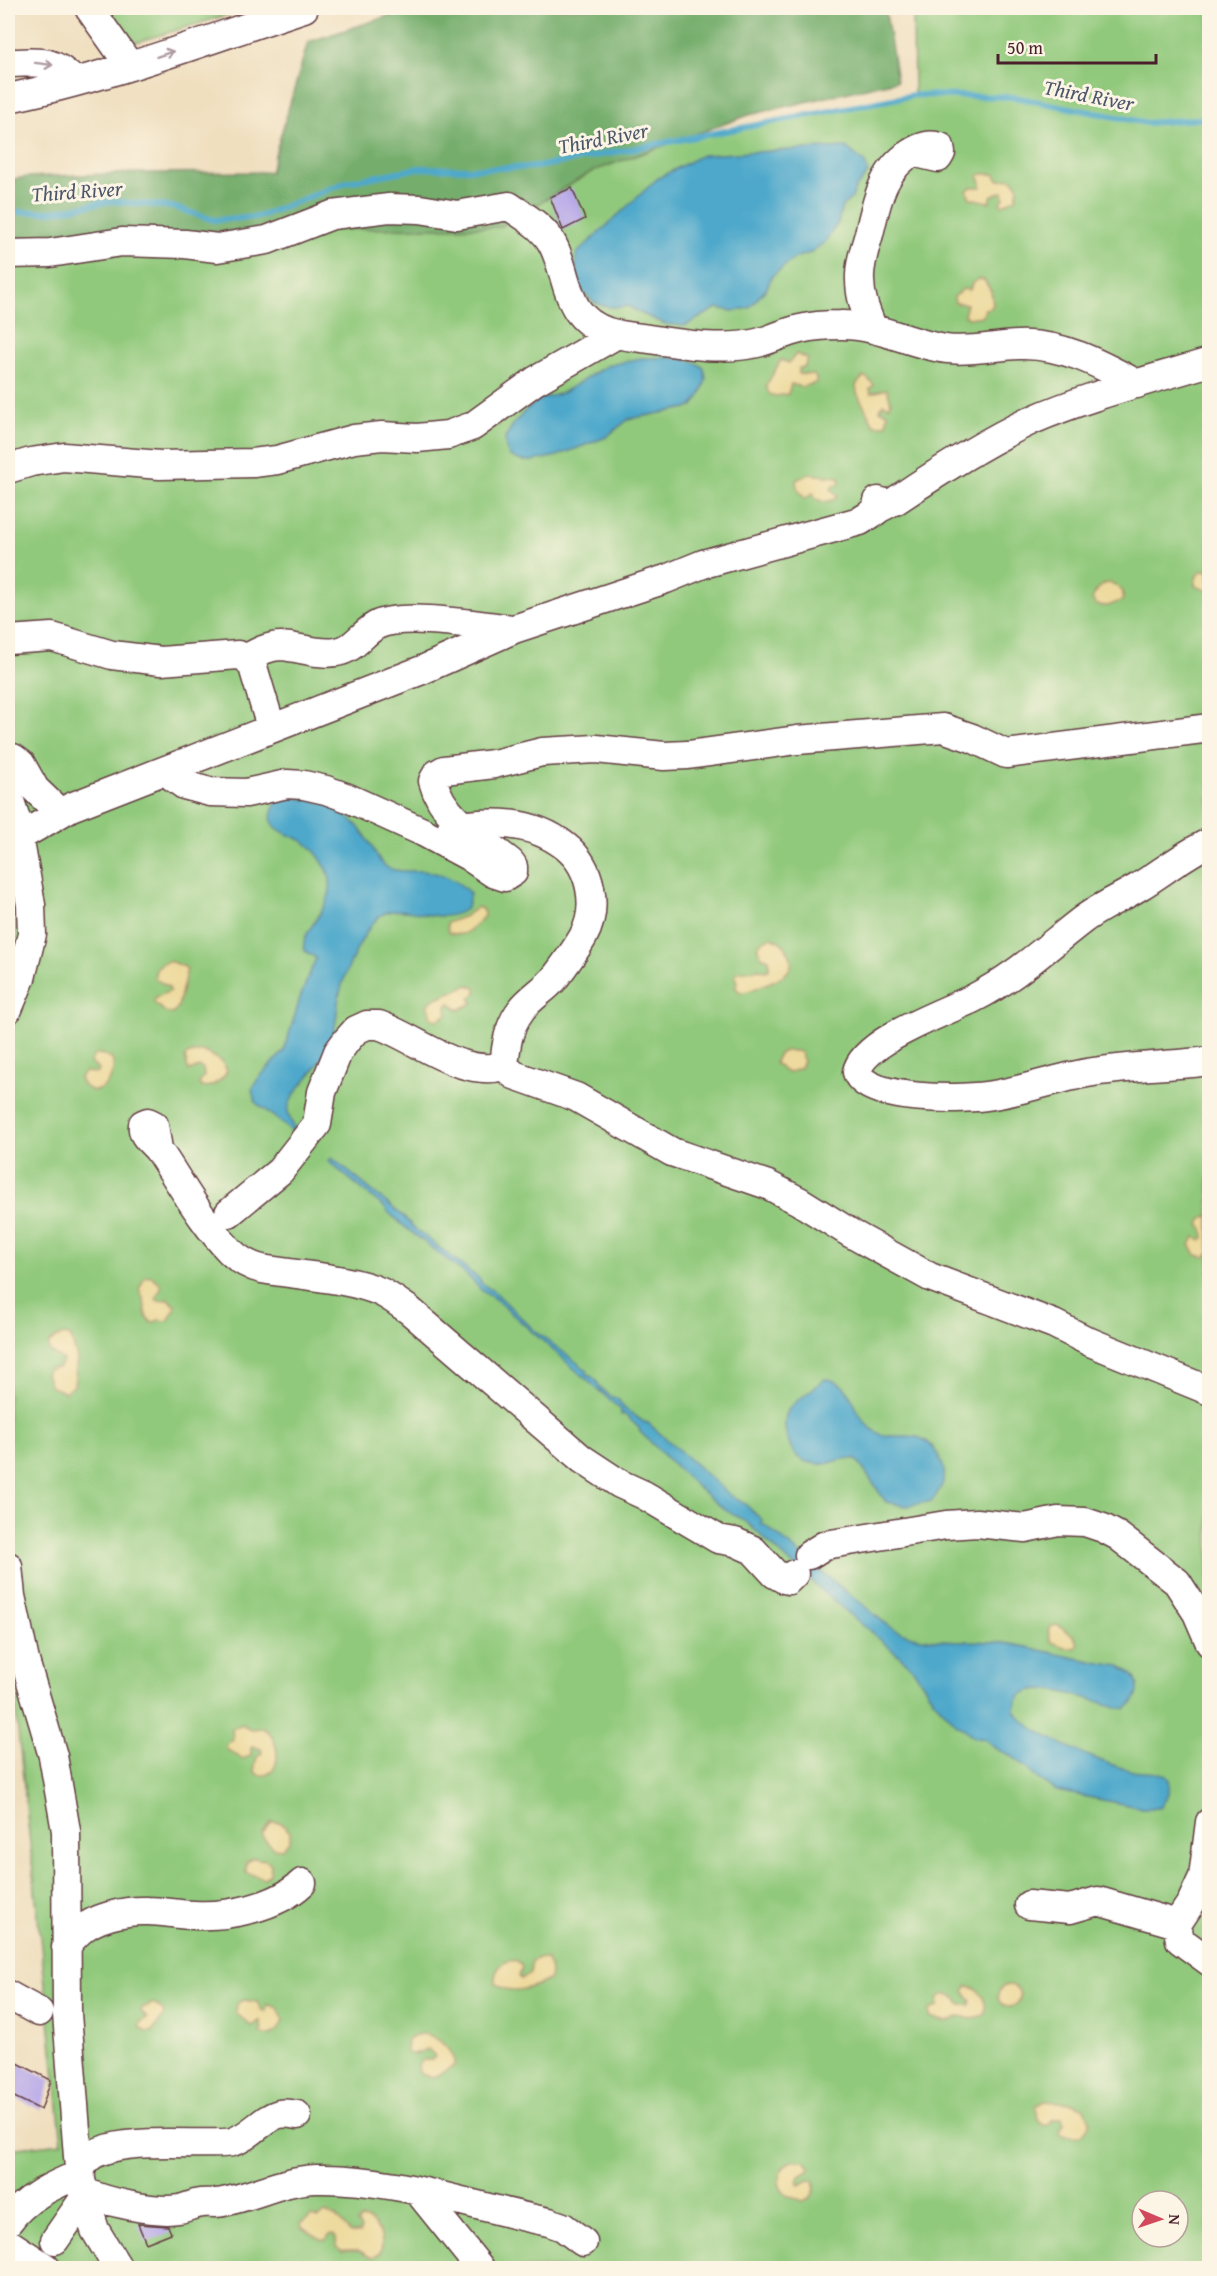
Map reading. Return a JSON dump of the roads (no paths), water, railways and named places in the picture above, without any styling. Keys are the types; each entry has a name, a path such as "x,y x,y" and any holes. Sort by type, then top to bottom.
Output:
{"street":[{"path":"89,8 130,66"},
{"path":"8,98 54,88 130,66 303,8"},
{"path":"8,63 48,62 62,68 74,81"},
{"path":"862,327 860,276 879,192 894,166 912,152"},
{"path":"8,254 50,253 122,242 185,244 218,248 267,240 332,215 389,208 457,214 509,206 535,223 549,238 554,246 566,288 582,316 608,332 689,345 743,346 759,343 800,328 862,327 944,348 968,351 1020,345 1060,350 1086,357 1137,384"},
{"path":"1020,345 1057,330"},
{"path":"8,469 31,462 64,457 160,465 253,463 277,460 354,439 382,436 417,438 448,435 473,426 525,387 618,334"},
{"path":"247,658 266,648 281,646 312,652 337,652 351,647 377,625 397,622 422,620 465,636 514,629 703,564 860,521 876,511 878,501 888,505 936,473 1029,422 1137,384 1209,362"},
{"path":"13,838 71,807 271,727 422,670 465,636"},
{"path":"8,640 52,638 112,655 161,661 238,655 247,658 253,667 271,727"},
{"path":"165,771 184,785 210,792 246,793 287,784 326,790 423,832 499,876 510,876 513,866 510,862 448,814 439,800 433,781 437,774 444,770 494,764 542,752 596,749 664,756 688,755 797,740 943,728 972,738 1006,754 1209,728"},
{"path":"8,758 21,764 35,789 60,813"},
{"path":"8,795 16,819 13,838 31,905 32,934 21,978 8,1009"},
{"path":"423,832 502,822 540,831 558,840 572,851 583,865 590,883 590,916 584,936 553,980 521,1010 510,1029 504,1066"},
{"path":"1209,842 1190,852 1142,885 1095,911 1032,961 978,996 920,1021 890,1038 863,1060 857,1072 862,1082 890,1094 972,1098 1087,1073 1209,1061"},
{"path":"229,1213 280,1171 317,1124 322,1092 330,1071 338,1052 356,1030 367,1025 379,1024 475,1068 495,1069 504,1066"},
{"path":"504,1066 514,1075 585,1102 672,1152 737,1173 778,1190 872,1246 930,1277 1054,1324 1090,1342 1209,1391"},
{"path":"158,1149 188,1198 238,1258 250,1266 360,1286 379,1291 390,1297 416,1316 558,1440 599,1472 644,1495 718,1539 735,1542 753,1550 778,1577 788,1580 825,1545 946,1525 977,1523 1025,1528 1059,1521 1077,1521 1103,1528 1118,1536 1177,1582 1197,1587 1197,1613 1209,1643"},
{"path":"8,1566 10,1596 25,1661 53,1756 66,1831 67,2014 82,2184 85,2192 98,2198 141,2207 177,2210 199,2203 222,2203"},
{"path":"1209,1822 1203,1877 1191,1903 1177,1924 1180,1940 1209,1962"},
{"path":"66,1947 85,1927 121,1914 149,1911 191,1915 220,1914 270,1903 283,1898 302,1883"},
{"path":"1029,1905 1070,1909 1098,1901 1177,1924"},
{"path":"8,1995 39,2012"},
{"path":"99,2268 95,2230 80,2171 87,2159 101,2150 137,2144 233,2141 253,2132 276,2115 297,2115"},
{"path":"174,2226 222,2203 292,2181 316,2179 371,2182 549,2222 563,2227 583,2242"},
{"path":"8,2222 27,2202 54,2185 82,2184"},
{"path":"54,2240 82,2184"},
{"path":"418,2192 480,2268"},
{"path":"95,2230 118,2268"},
{"path":"8,2243 46,2268"}],"water":[{"path":"846,147 865,163 868,173 855,189 852,198 842,206 838,223 825,242 810,253 795,258 772,276 767,288 749,308 733,311 717,308 685,326 665,324 628,306 604,306 594,302 581,288 576,267 576,254 658,178 702,155"},
{"path":"641,358 682,359 704,368 706,379 704,386 692,407 629,419 606,437 557,456 521,461 510,456 506,449 505,438 514,423 527,409 541,399 562,393 606,366"},
{"path":"282,797 311,800 334,808 354,822 363,832 379,859 387,867 398,871 427,871 441,875 461,885 470,894 467,908 457,914 436,916 392,911 376,919 363,938 342,985 334,1032 329,1044 317,1066 295,1093 289,1105 290,1120 295,1128 292,1131 255,1102 252,1090 258,1079 284,1051 301,995 316,958 305,951 304,943 325,905 330,881 326,868 312,848 282,832 273,824 271,818 273,810"},
{"path":"332,1158 404,1217 414,1228 481,1280 480,1282 496,1293 534,1330 587,1370 587,1374 595,1379 610,1396 618,1399 624,1408 648,1423 730,1495 745,1504 762,1520 761,1524 891,1627 922,1638 1004,1643 1120,1666 1127,1670 1136,1680 1138,1691 1126,1709 1045,1689 1030,1691 1019,1697 1015,1710 1021,1719 1033,1728 1068,1747 1133,1771 1165,1775 1169,1781 1169,1789 1160,1808 1143,1808 1057,1791 1038,1779 1012,1756 1000,1751 984,1739 973,1737 957,1725 933,1699 911,1666 806,1577 744,1520 718,1505 704,1493 640,1432 639,1428 624,1414 621,1415 621,1410 495,1299 482,1291 468,1276 401,1224 328,1161"},
{"path":"825,1379 835,1381 848,1392 860,1416 873,1430 891,1436 918,1437 927,1441 935,1449 944,1468 944,1478 941,1488 932,1501 906,1506 886,1502 857,1460 843,1459 819,1464 804,1461 797,1456 787,1437 786,1415 792,1405"}],"waterway":[{"name":"Third River","path":"8,212 50,212 111,201 173,207 214,220 258,217 347,182 419,168 537,167 914,95 1014,97 1147,123 1210,118"}]}
